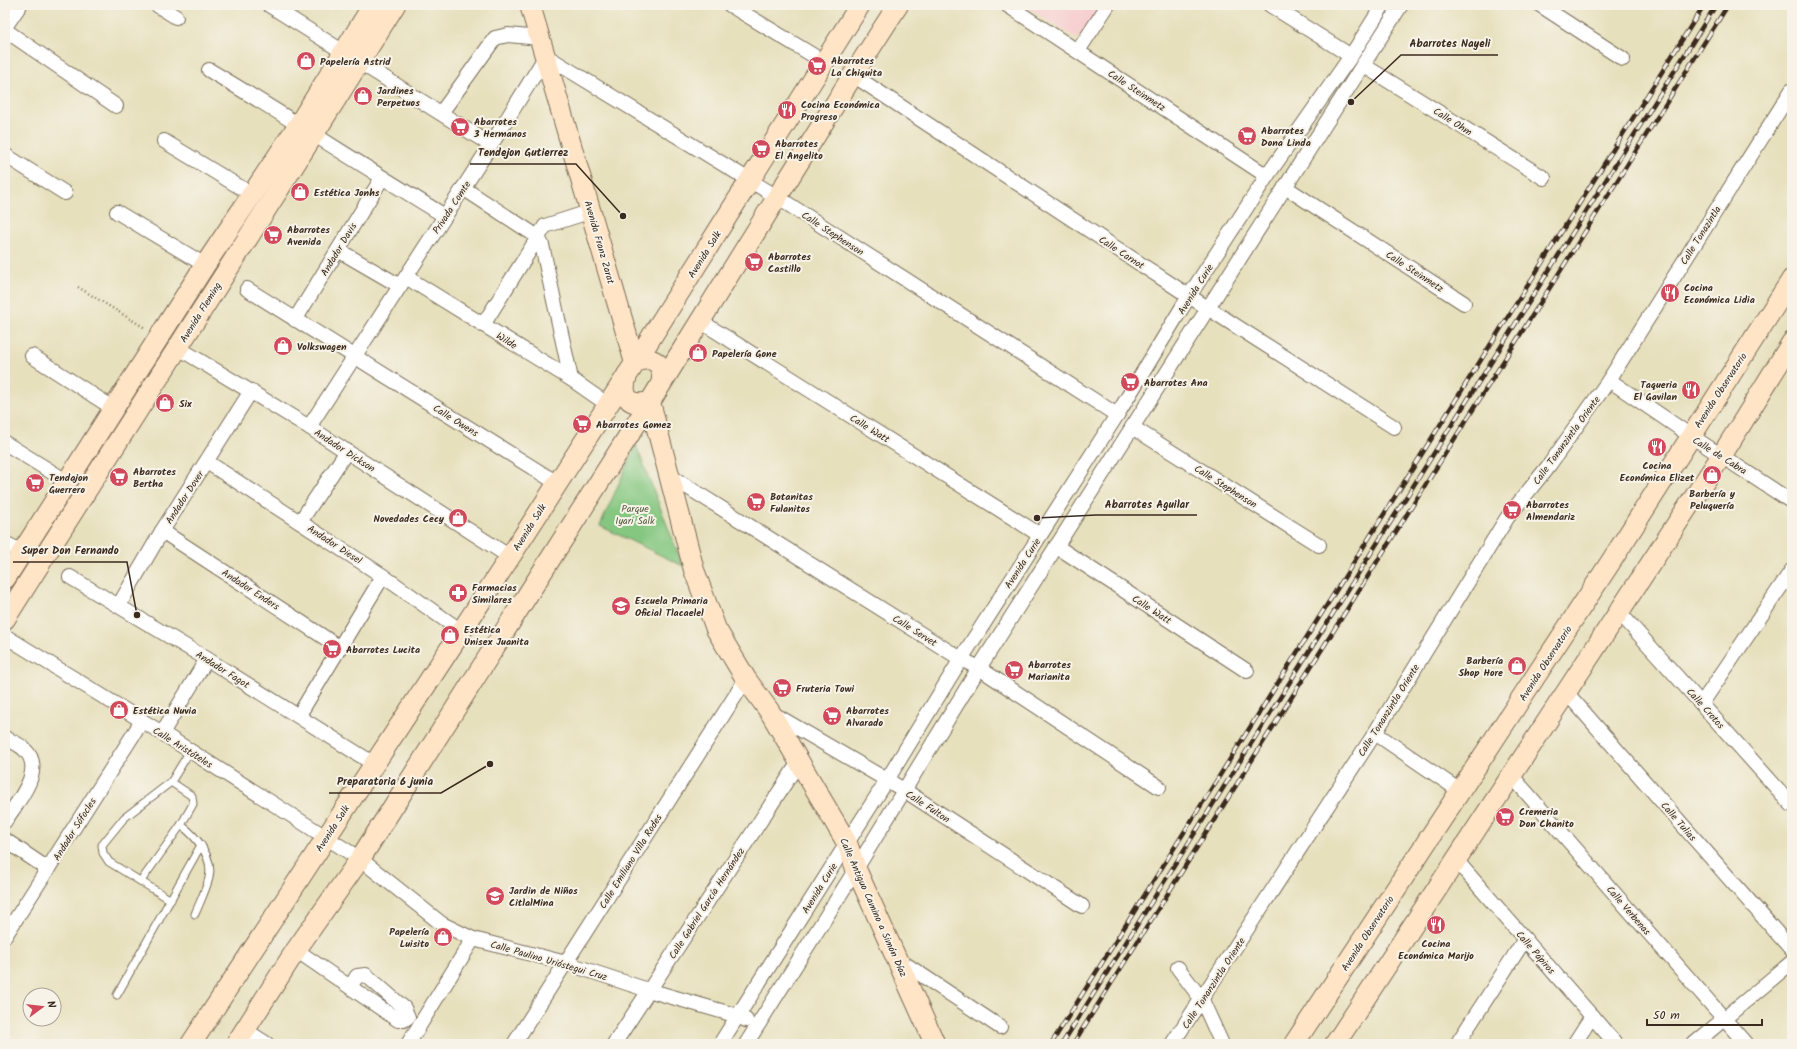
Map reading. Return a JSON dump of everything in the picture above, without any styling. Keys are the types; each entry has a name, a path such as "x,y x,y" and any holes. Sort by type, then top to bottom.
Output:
{"main road":[{"name":"Avenida Fleming","path":"352,57 373,5"},
{"name":"Avenida Fleming","path":"5,619 177,347 307,129 352,57 395,5"},
{"name":"Avenida Franz Zarat","path":"530,5 592,211 631,369"},
{"name":"Avenida Salk","path":"191,1044 510,557 607,404 631,369 860,5"},
{"path":"240,1037 296,950 360,859 650,402 898,5"},
{"name":"Avenida Fleming","path":"5,578 13,548 66,481 205,265 253,195 307,129"},
{"name":"Avenida Observatorio","path":"1294,1044 1610,563 1792,279"},
{"path":"1335,1044 1722,455 1792,342"},
{"path":"650,402 639,404 629,400 624,391 631,369 644,359 654,361 661,368 662,374 660,384"},
{"path":"650,402 694,570 716,629 746,679 770,712"},
{"path":"1610,563 1639,581"},
{"name":"Calle Antiguo Camino a Simón Díaz","path":"770,712 847,843 856,869 894,956 935,1044"},
{"path":"1509,718 1538,736"}],"street":[{"path":"20,5 5,29 116,106"},
{"path":"157,5 176,17"},
{"path":"269,5 491,145"},
{"path":"730,5 824,62"},
{"name":"Calle Steinmetz","path":"1007,5 1267,176"},
{"path":"1078,51 1108,5"},
{"path":"1270,5 1351,56"},
{"name":"Avenida Curie","path":"720,1044 887,780 961,659 1117,415 1190,296 1267,176 1351,56 1383,5"},
{"name":"Avenida Curie","path":"746,1044 856,869 979,668 1401,5"},
{"path":"1540,5 1622,59"},
{"path":"440,113 496,38 508,35 543,47"},
{"name":"Privada Comte","path":"309,427 491,145 543,47"},
{"name":"Calle Stephenson","path":"543,47 1117,415"},
{"name":"Calle Ohm","path":"1363,65 1544,178"},
{"path":"209,70 307,129 382,178 445,216"},
{"name":"Calle Carnot","path":"853,75 1190,296 1394,427"},
{"name":"Calle Tonazintla","path":"1609,380 1792,90"},
{"path":"164,141 253,195"},
{"path":"5,154 65,194"},
{"name":"Andador Davis","path":"295,320 382,178"},
{"name":"Calle Steinmetz","path":"1285,187 1464,303"},
{"path":"463,188 538,237 542,246 571,379"},
{"path":"483,324 545,226 549,223 592,211"},
{"path":"117,212 205,265"},
{"name":"Wilde","path":"338,250 403,281 483,324 571,379 607,404"},
{"name":"Calle Owens","path":"247,289 557,483"},
{"name":"Calle Watt","path":"700,321 1040,535"},
{"name":"Andador Dickson","path":"177,347 252,391 510,557"},
{"path":"32,356 114,408"},
{"name":"Calle de Cabra","path":"1609,380 1792,502"},
{"name":"Calle Tonanzintla Oriente","path":"1172,1044 1375,733 1507,518 1550,464 1609,380"},
{"name":"Andador Dover","path":"119,605 162,531 252,391"},
{"name":"Calle Stephenson","path":"1132,427 1319,545"},
{"path":"5,443 66,481"},
{"path":"300,522 347,451"},
{"name":"Andador Diesel","path":"207,462 383,576 461,631"},
{"name":"Calle Servet","path":"670,476 961,659 979,668 1159,787"},
{"name":"Andador Enders","path":"162,531 339,647"},
{"name":"Calle Watt","path":"1056,546 1247,671"},
{"path":"13,548 41,562"},
{"path":"1702,703 1792,570"},
{"name":"Andador Fagot","path":"70,576 299,715 374,764"},
{"path":"299,715 383,576"},
{"name":"Calle Crotos","path":"1619,612 1792,805"},
{"name":"Calle Aristóteles","path":"5,636 162,733 360,859"},
{"path":"162,733 207,659"},
{"name":"Calle Emiliano Villa Rodes","path":"514,1044 746,679"},
{"name":"Calle Tulias","path":"1566,692 1792,950"},
{"name":"Calle Fulton","path":"770,712 904,790 1082,906"},
{"name":"Andador Sófocles","path":"5,936 142,721"},
{"path":"1375,733 1460,791"},
{"path":"5,738 25,749 33,762 32,777 5,821"},
{"name":"Calle Gabriel García Hernández","path":"614,1044 799,762"},
{"name":"Calle Verbenas","path":"1511,775 1746,1044"},
{"path":"5,840 48,869"},
{"name":"Calle Paulino Urióstegui Cruz","path":"360,859 442,924 473,939 566,963 648,990 738,1016 757,1026"},
{"name":"Calle Pápiros","path":"1456,860 1616,1044"},
{"path":"408,1044 473,939"},
{"path":"1457,1044 1525,939"},
{"path":"296,950 350,987"},
{"path":"894,956 1000,1027"},
{"path":"1694,1044 1792,962"},
{"path":"1178,968 1202,1000 1222,1044"},
{"path":"1574,1044 1592,1016"},
{"path":"240,1037 267,1044"}],"lane":[{"path":"171,900 109,862 103,853 102,845 124,818 171,782 190,751"},
{"path":"141,881 181,825 193,804 192,796 171,782"},
{"path":"181,825 192,833 201,845 208,863 209,877 195,914"},
{"path":"117,995 201,845"}],"path":[{"path":"78,287 159,337"}],"shaded area":[{"path":"1023,5 1100,5 1078,39"}],"green space":[{"name":"Parque Iyari Salk","path":"636,445 683,566 600,526"}],"railway":[{"path":"1051,1044 1704,5"},
{"path":"1062,1044 1716,5"},
{"path":"1073,1044 1728,5"}],"place":[{"name":"Papelería Astrid","path":"306,61"},
{"name":"Abarrotes La Chiquita","path":"817,66"},
{"name":"Jardines Perpetuos","path":"363,96"},
{"name":"Abarrotes Nayeli","path":"1351,102"},
{"name":"Cocina Económica Progreso","path":"787,110"},
{"name":"Abarrotes 3 Hermanos","path":"460,127"},
{"name":"Abarrotes Dona Linda","path":"1247,136"},
{"name":"Abarrotes El Angelito","path":"761,149"},
{"name":"Estética Jonhs","path":"300,192"},
{"name":"Tendejon Gutierrez","path":"623,216"},
{"name":"Abarrotes Avenida","path":"273,235"},
{"name":"Abarrotes Castillo","path":"754,262"},
{"name":"Cocina Económica Lidia","path":"1670,293"},
{"name":"Volkswagen","path":"283,346"},
{"name":"Papelería Gone","path":"698,353"},
{"name":"Abarrotes Ana","path":"1130,382"},
{"name":"Taqueria El Gavilan","path":"1691,390"},
{"name":"Six","path":"165,403"},
{"name":"Abarrotes Gomez","path":"582,424"},
{"name":"Cocina Económica Elizet","path":"1657,447"},
{"name":"Barbería y Peluquería","path":"1712,475"},
{"name":"Abarrotes Bertha","path":"119,477"},
{"name":"Tendajon Guerrero","path":"35,483"},
{"name":"Botanitas Fulanitos","path":"756,502"},
{"name":"Abarrotes Almendariz","path":"1512,510"},
{"name":"Novedades Cecy","path":"458,518"},
{"name":"Abarrotes Aguilar","path":"1037,518"},
{"name":"Farmacias Similares","path":"458,593"},
{"name":"Escuela Primaria Oficial Tlacaelel","path":"621,606"},
{"name":"Super Don Fernando","path":"137,615"},
{"name":"Estética Unisex Juanita","path":"450,635"},
{"name":"Abarrotes Lucita","path":"332,649"},
{"name":"Barbería Shop Hore","path":"1517,666"},
{"name":"Abarrotes Marianita","path":"1014,670"},
{"name":"Fruteria Towi","path":"782,688"},
{"name":"Estética Nuvia","path":"119,710"},
{"name":"Abarrotes Alvarado","path":"832,716"},
{"name":"Preparatoria 6 junia","path":"490,764"},
{"name":"Cremeria Don Chanito","path":"1505,817"},
{"name":"Jardin de Niños CitlalMina","path":"495,896"},
{"name":"Cocina Económica Marijo","path":"1436,925"},
{"name":"Papelería Luisito","path":"443,937"}]}
